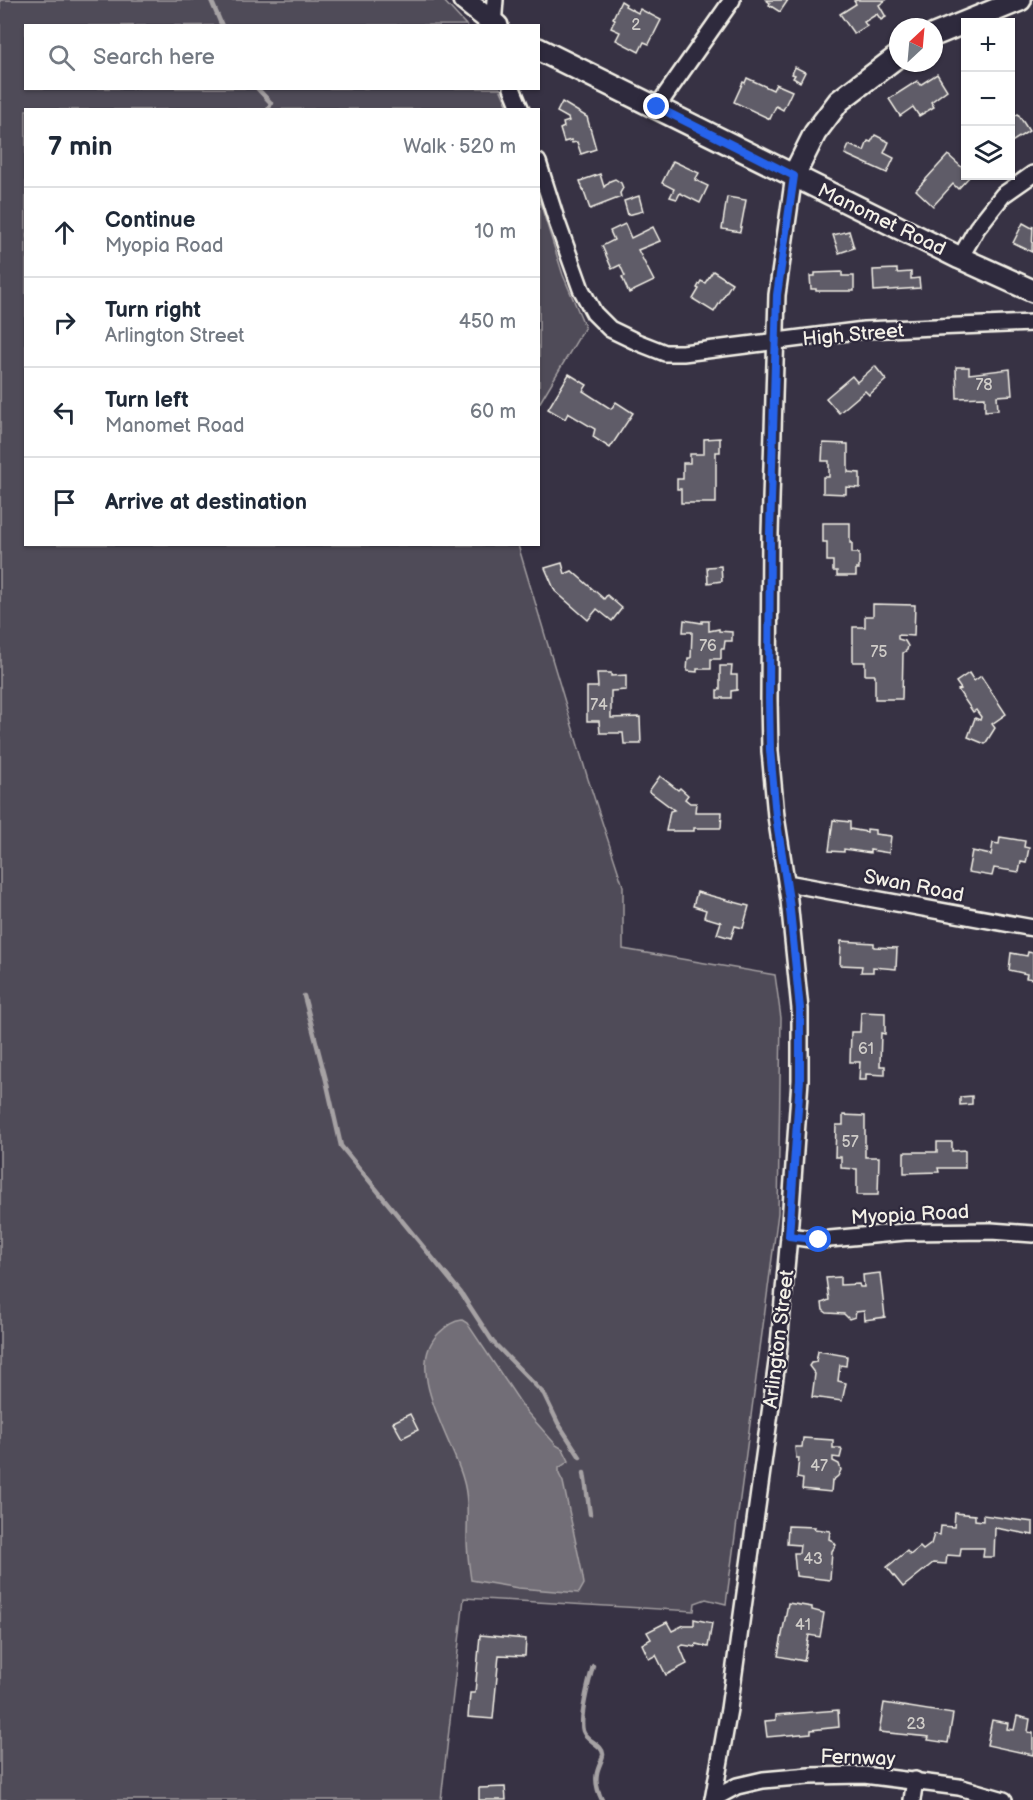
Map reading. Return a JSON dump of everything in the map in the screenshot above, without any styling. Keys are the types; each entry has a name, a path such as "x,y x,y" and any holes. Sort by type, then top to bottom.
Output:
{"main road":[{"path":"464,0 493,24"},
{"path":"943,31 1020,0"},
{"name":"Manomet Road","path":"540,50 960,258 1033,291"},
{"name":"Arlington Street","path":"794,176 816,133 839,101 889,63"}],"street":[{"path":"494,24 495,0"},
{"path":"657,107 732,0"},
{"path":"513,90 520,108"},
{"name":"High Street","path":"540,168 581,289 594,313 610,329 665,353 683,353 864,330 1033,324"},
{"path":"960,258 977,228 1003,195 1033,174"},
{"name":"Arlington Street","path":"713,1799 729,1709 778,1354 800,1080 800,1009 787,883 776,816 769,710 770,534 777,295 794,176"},
{"name":"Swan Road","path":"787,883 1033,928"},
{"name":"Myopia Road","path":"789,1236 819,1240 906,1232 991,1231 1033,1234"},
{"name":"Fernway","path":"713,1799 737,1786 763,1780 864,1775 959,1787 1004,1800"},
{"path":"912,1800 915,1780"}],"shaded area":[{"path":"0,0 443,0 465,24 24,24 24,90 501,90 509,108 24,108 24,546 518,546 588,779 623,886 623,949 775,975 781,1018 778,1213 726,1604 706,1599 695,1603 694,1611 464,1598 441,1800 0,1800"},
{"path":"540,202 563,275 585,327 540,402"},
{"path":"462,1320 467,1323 526,1411 556,1445 563,1449 569,1461 559,1468 559,1474 563,1482 582,1572 584,1584 579,1593 518,1588 471,1580 467,1549 465,1486 458,1463 433,1405 426,1365 429,1348 439,1333 452,1323"}],"building":[{"path":"766,0 788,0 780,12 769,5 770,3"},
{"path":"886,0 879,5 886,17 881,20 877,14 864,22 867,26 854,34 840,14 856,4 854,1"},
{"path":"621,1 638,13 640,9 661,20 649,44 644,42 639,52 616,40 620,32 611,28"},
{"path":"795,67 805,72 800,82 793,78"},
{"path":"937,74 947,90 931,102 934,107 919,116 913,107 900,116 889,99 917,81 920,85"},
{"path":"747,78 773,90 776,84 792,91 783,110 776,106 770,119 734,102"},
{"path":"562,102 587,117 596,149 581,154 577,142 572,143 571,140 564,142 560,129 564,127 563,123 569,121 557,112"},
{"path":"1018,114 1029,131 1015,140 1015,126 1015,116"},
{"path":"875,135 889,142 884,153 894,158 887,173 845,154 849,145 864,151 868,141 871,142"},
{"path":"948,155 961,167 961,180 966,180 958,189 953,184 933,206 916,190"},
{"path":"673,161 699,173 695,180 708,186 700,203 680,193 677,199 670,197 674,189 662,183"},
{"path":"600,174 604,187 615,179 621,183 623,188 620,193 621,197 590,209 580,181"},
{"path":"639,196 643,211 628,215 624,201"},
{"path":"727,197 746,200 740,232 722,229"},
{"path":"1023,223 1032,228 1033,226 1032,252 1013,243"},
{"path":"625,224 631,238 653,227 660,241 638,250 654,281 629,293 620,265 612,269 602,246 614,240 610,231"},
{"path":"849,231 854,248 839,253 833,235"},
{"path":"897,269 897,273 911,272 911,279 919,278 920,288 874,291 873,270"},
{"path":"713,271 732,283 714,312 693,299 701,281 705,283"},
{"path":"842,272 842,276 854,276 854,291 811,289 810,276 815,276 815,273"},
{"path":"875,366 886,380 869,395 865,391 839,413 826,398 852,376 857,382"},
{"path":"956,367 969,367 969,374 1010,369 1012,395 997,396 998,410 985,411 985,397 957,398"},
{"path":"569,374 587,385 583,391 611,409 616,402 633,413 610,448 593,437 595,429 568,413 565,419 548,409"},
{"path":"720,438 720,452 716,452 716,503 681,503 681,489 677,489 677,479 683,479 683,463 690,463 690,454 704,454 704,439"},
{"path":"823,443 848,444 848,472 860,473 860,488 846,487 846,494 823,493 823,477 829,477 829,461 822,461"},
{"path":"823,523 850,523 852,553 859,553 859,569 856,569 856,576 837,576 837,571 833,571 833,561 827,561 827,542 823,542"},
{"path":"562,563 565,574 572,571 604,599 607,595 622,608 612,621 597,609 588,620 555,591 545,568"},
{"path":"721,566 722,581 708,583 707,567"},
{"path":"873,604 915,605 914,636 898,635 898,639 905,641 908,646 903,653 902,699 875,699 875,675 865,675 865,662 853,662 853,627 865,627 865,616 873,616"},
{"path":"684,620 702,623 702,621 709,621 709,631 719,629 719,631 732,632 732,641 725,641 724,649 721,649 721,659 711,659 711,669 697,669 697,672 687,671 688,658 691,658 692,632 683,632"},
{"path":"720,666 732,666 731,675 737,675 737,690 731,691 731,698 717,698 717,690 720,690"},
{"path":"597,673 611,673 611,676 626,675 626,690 611,691 611,718 640,717 641,744 624,744 623,733 600,733 599,721 587,721 587,687 598,687"},
{"path":"969,673 974,681 981,676 1006,714 992,724 995,728 985,744 968,737 975,718 980,720 981,717 976,710 973,712 958,690 961,689 956,682"},
{"path":"660,776 688,795 685,799 690,803 696,803 695,812 722,812 721,828 666,831 670,811 674,810 649,791"},
{"path":"833,820 850,822 850,829 867,832 867,829 875,830 875,834 891,836 889,853 844,849 844,852 829,851"},
{"path":"1000,837 1025,841 1024,847 1029,848 1026,863 1021,862 1019,872 994,868 992,876 968,872 972,851 991,855 993,843 999,844"},
{"path":"697,892 749,906 743,928 735,926 731,938 717,934 721,922 704,917 706,910 693,906"},
{"path":"841,941 874,943 874,947 897,948 896,969 873,967 873,972 861,972 862,966 840,965"},
{"path":"1028,952 1033,953 1033,979 1026,978 1027,974 1009,970 1011,953 1027,956"},
{"path":"861,1012 885,1013 885,1034 881,1033 880,1066 885,1066 885,1075 866,1074 866,1080 859,1080 860,1062 850,1062 851,1032 860,1032"},
{"path":"972,1096 972,1104 960,1105 960,1097"},
{"path":"843,1115 865,1116 865,1157 879,1157 878,1195 857,1195 857,1169 841,1168 841,1157 835,1157 836,1125 843,1125"},
{"path":"937,1142 952,1142 952,1151 965,1150 965,1168 938,1168 939,1172 904,1173 904,1152 937,1152"},
{"path":"880,1273 885,1317 865,1320 864,1311 856,1312 855,1317 849,1319 844,1314 827,1313 823,1310 822,1303 829,1300 826,1278 840,1277 840,1285 859,1284 860,1287 864,1287 863,1275"},
{"path":"818,1351 847,1356 846,1366 840,1365 838,1381 846,1383 842,1401 812,1397 815,1374 809,1366 816,1362"},
{"path":"410,1414 418,1430 402,1438 393,1422"},
{"path":"803,1438 833,1440 833,1448 841,1448 840,1458 833,1457 833,1461 839,1464 841,1470 832,1481 831,1492 802,1489 803,1479 797,1478 799,1458 796,1458 795,1447 802,1447"},
{"path":"955,1513 975,1515 975,1520 983,1521 983,1515 1033,1522 1033,1535 995,1528 994,1557 983,1557 984,1548 961,1548 960,1556 947,1555 946,1564 933,1563 903,1587 887,1567 907,1551 910,1555 920,1547 923,1550 931,1544 934,1534 940,1535 941,1526 954,1527"},
{"path":"788,1526 815,1527 814,1529 830,1531 829,1539 836,1545 832,1551 830,1580 796,1576 794,1553 799,1553 800,1545 787,1544"},
{"path":"788,1603 812,1607 812,1610 824,1613 820,1637 809,1635 804,1661 778,1656"},
{"path":"694,1619 712,1623 708,1647 696,1644 695,1647 683,1645 680,1647 687,1664 666,1675 656,1655 649,1659 642,1644 651,1639 647,1632 667,1622 672,1631 684,1625 694,1625"},
{"path":"480,1635 526,1639 525,1656 499,1655 493,1719 468,1717 470,1693 475,1693"},
{"path":"884,1703 953,1714 948,1743 928,1740 929,1737 879,1732"},
{"path":"838,1710 839,1727 811,1730 811,1733 767,1737 765,1721 776,1720 776,1715"},
{"path":"1017,1716 1030,1719 1028,1732 1033,1733 1033,1755 987,1745 992,1720 1008,1723 1007,1729 1014,1730"},
{"path":"505,1787 506,1800 479,1800 479,1788"}],"waterway":[{"path":"211,0 221,24"},
{"path":"259,90 271,103 269,108"},
{"path":"304,996 341,1146 461,1293 493,1342 544,1394 558,1423 580,1457"},
{"path":"584,1473 590,1514"},
{"path":"593,1666 585,1699 582,1725 588,1738 603,1752 596,1780 602,1800"}],"route":[{"path":"657,107 794,176 777,295 770,534 770,750 800,1009 800,1080 789,1236 819,1240"}]}
